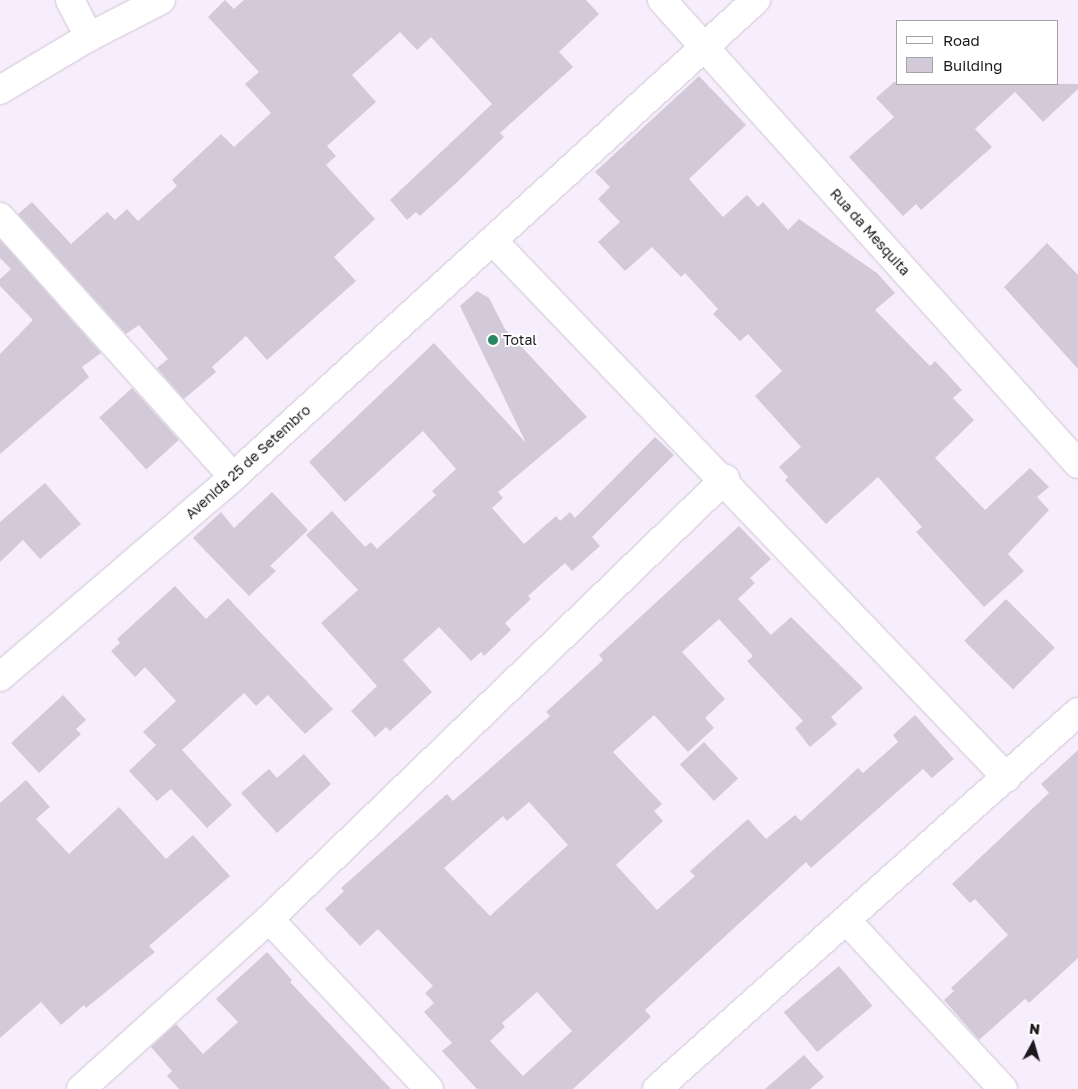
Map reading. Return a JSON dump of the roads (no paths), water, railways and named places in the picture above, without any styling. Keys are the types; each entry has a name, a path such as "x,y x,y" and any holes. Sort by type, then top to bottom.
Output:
{"street":[{"path":"70,0 89,37"},
{"path":"0,90 89,37 162,0"},
{"name":"Rua da Mesquita","path":"662,0 1078,464"},
{"name":"Avenida 25 de Setembro","path":"0,677 233,477 493,242 756,0"},
{"path":"0,217 233,477"},
{"path":"493,242 725,479 1008,778"},
{"path":"81,1089 269,919 725,479"},
{"path":"658,1089 1008,778 1078,712"},
{"path":"269,919 428,1089"},
{"path":"846,921 1003,1089"}],"place":[{"name":"Total","path":"493,340"}]}
